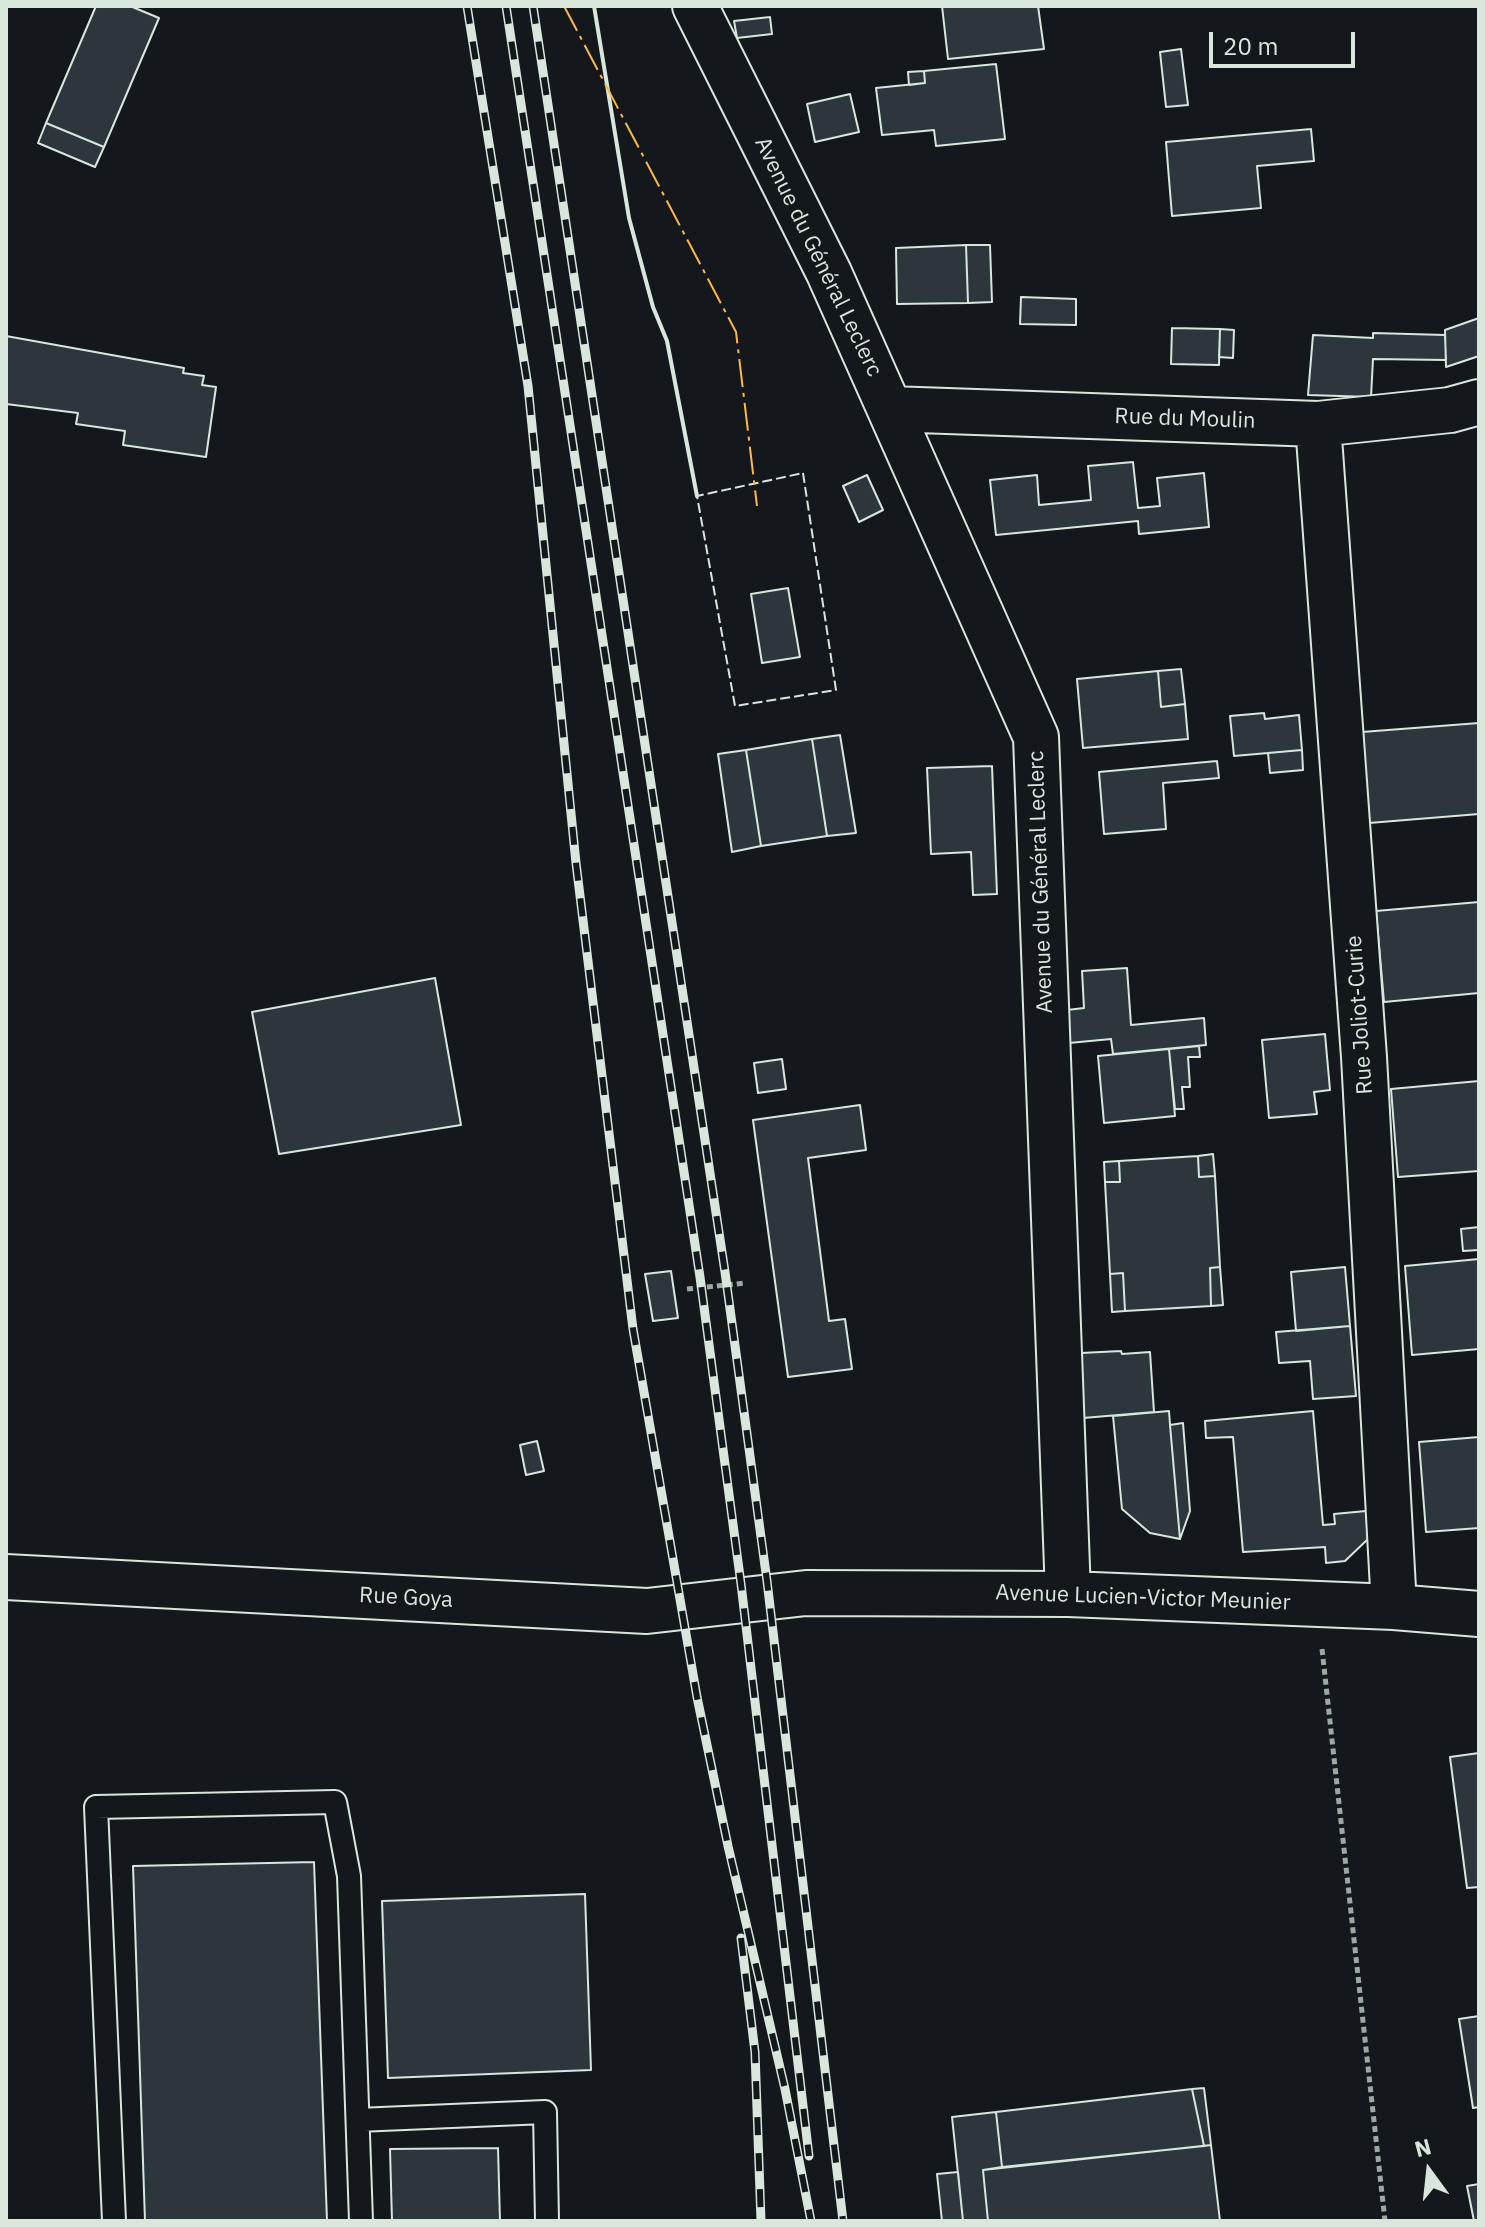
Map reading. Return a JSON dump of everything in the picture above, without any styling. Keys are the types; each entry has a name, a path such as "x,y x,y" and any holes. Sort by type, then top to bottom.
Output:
{"street":[{"name":"Avenue du Général Leclerc","path":"695,6 829,273 1036,737 1068,1594"},
{"name":"Rue du Moulin","path":"890,409 1318,424 1450,410 1479,402"},
{"name":"Rue Joliot-Curie","path":"1318,424 1363,1041 1394,1607"},
{"name":"Rue Goya","path":"6,1577 647,1611 806,1593"},
{"name":"Avenue Lucien-Victor Meunier","path":"806,1593 1068,1594 1317,1603 1479,1614"}],"lane":[{"path":"114,2221 96,1807 335,1802 349,1876 361,2221"},
{"path":"358,2120 545,2112 547,2221"}],"path":[{"path":"687,1289 746,1283"},
{"path":"1317,1603 1385,2221"}],"building":[{"path":"96,6 130,6 159,18 104,147 46,123"},
{"path":"942,6 1038,6 1044,49 948,59"},
{"path":"770,17 772,34 737,38 734,21"},
{"path":"1181,49 1188,105 1166,107 1160,52"},
{"path":"996,64 1005,139 936,146 934,130 882,135 876,88 925,83 924,71"},
{"path":"924,71 925,83 909,85 908,72"},
{"path":"850,94 859,132 815,142 807,104"},
{"path":"46,123 104,147 95,167 38,143"},
{"path":"1311,129 1314,161 1257,166 1261,208 1172,216 1166,142"},
{"path":"966,245 990,245 992,302 968,303"},
{"path":"966,245 968,303 897,304 896,248"},
{"path":"1021,297 1076,299 1076,325 1020,324"},
{"path":"1479,318 1479,356 1446,367 1445,330"},
{"path":"1172,328 1220,329 1219,365 1171,364"},
{"path":"1220,329 1234,330 1233,358 1219,357"},
{"path":"1373,333 1445,335 1446,360 1373,359 1371,397 1308,395 1313,335 1373,338"},
{"path":"6,336 184,368 183,373 204,376 202,385 216,387 206,457 123,445 125,431 76,424 78,413 6,404"},
{"path":"1133,462 1138,508 1160,506 1157,478 1204,473 1209,527 1139,534 1138,521 996,535 990,480 1037,475 1039,505 1091,500 1088,466"},
{"path":"867,475 883,510 859,522 843,486"},
{"path":"788,588 800,657 762,663 751,594"},
{"path":"1181,669 1185,704 1161,707 1158,671"},
{"path":"1158,671 1161,707 1185,704 1188,739 1083,748 1077,679"},
{"path":"1264,713 1265,719 1299,715 1302,750 1234,756 1230,716"},
{"path":"1479,723 1479,814 1369,823 1362,732"},
{"path":"840,735 856,833 827,836 812,739"},
{"path":"812,739 827,836 761,846 746,750"},
{"path":"746,750 761,846 732,852 718,754"},
{"path":"1302,750 1303,770 1270,773 1268,753"},
{"path":"1217,761 1219,778 1163,783 1166,829 1104,834 1099,772"},
{"path":"992,766 997,894 973,895 971,852 931,854 927,768"},
{"path":"1479,902 1479,993 1384,1002 1376,911"},
{"path":"1127,968 1131,1025 1204,1018 1206,1045 1113,1054 1111,1039 1069,1043 1067,1010 1084,1008 1082,971"},
{"path":"435,978 461,1125 279,1154 252,1012"},
{"path":"1325,1034 1330,1090 1314,1092 1317,1114 1269,1118 1262,1040"},
{"path":"1199,1046 1200,1057 1188,1057 1190,1087 1182,1087 1184,1109 1175,1109 1169,1049"},
{"path":"1169,1049 1175,1116 1104,1123 1098,1056"},
{"path":"782,1059 786,1089 758,1093 754,1063"},
{"path":"1479,1081 1479,1171 1398,1177 1391,1089"},
{"path":"860,1105 866,1150 808,1158 829,1321 845,1319 852,1369 788,1377 753,1120"},
{"path":"1213,1154 1215,1176 1199,1177 1198,1156"},
{"path":"1198,1156 1199,1177 1215,1176 1220,1267 1210,1268 1211,1306 1125,1311 1123,1273 1110,1274 1105,1182 1120,1182 1119,1161"},
{"path":"1119,1161 1120,1182 1105,1182 1104,1162"},
{"path":"1479,1227 1479,1250 1463,1251 1461,1229"},
{"path":"1479,1259 1479,1349 1412,1355 1405,1266"},
{"path":"1220,1267 1223,1305 1211,1306 1210,1268"},
{"path":"1345,1267 1350,1326 1296,1331 1291,1272"},
{"path":"671,1271 678,1318 653,1321 645,1274"},
{"path":"1123,1273 1125,1311 1112,1312 1110,1274"},
{"path":"1350,1326 1356,1396 1313,1399 1310,1361 1279,1363 1276,1332"},
{"path":"1121,1351 1122,1354 1150,1352 1154,1412 1083,1418 1081,1353"},
{"path":"1169,1411 1180,1539 1150,1533 1122,1509 1113,1416"},
{"path":"1313,1411 1323,1525 1335,1524 1334,1514 1366,1511 1368,1539 1345,1561 1326,1563 1325,1547 1243,1552 1233,1437 1206,1438 1205,1421"},
{"path":"1183,1423 1190,1511 1180,1539 1170,1425"},
{"path":"1479,1437 1479,1528 1426,1532 1419,1442"},
{"path":"537,1441 544,1471 526,1475 520,1445"},
{"path":"1479,1753 1479,1887 1467,1888 1450,1757"},
{"path":"314,1862 327,2221 145,2221 133,1866"},
{"path":"585,1894 591,2070 388,2078 382,1901"},
{"path":"1479,2016 1479,2107 1473,2108 1459,2019"},
{"path":"1204,2088 1211,2145 1204,2146 1192,2089"},
{"path":"1192,2089 1204,2146 1002,2167 996,2112"},
{"path":"996,2112 1002,2167 983,2170 988,2221 963,2221 952,2117"},
{"path":"1211,2145 1220,2221 988,2221 983,2170"},
{"path":"498,2148 500,2221 392,2221 390,2149"},
{"path":"958,2172 963,2221 942,2221 937,2174"},
{"path":"1479,2184 1479,2221 1474,2221 1467,2186"}],"railway":[{"path":"467,6 528,386 576,863 633,1329 697,1697 785,2089 811,2221"},
{"path":"506,6 700,1277 741,1584 809,2156"},
{"path":"533,6 725,1272 767,1581 843,2221"},
{"path":"741,1938 755,2052 761,2221"}],"fence":[{"path":"803,473 836,690 735,706 697,496 803,473"}],"wall":[{"path":"594,6 629,218 653,307 667,341 697,496"}],"power":[{"path":"564,6 736,332 757,506"}]}
